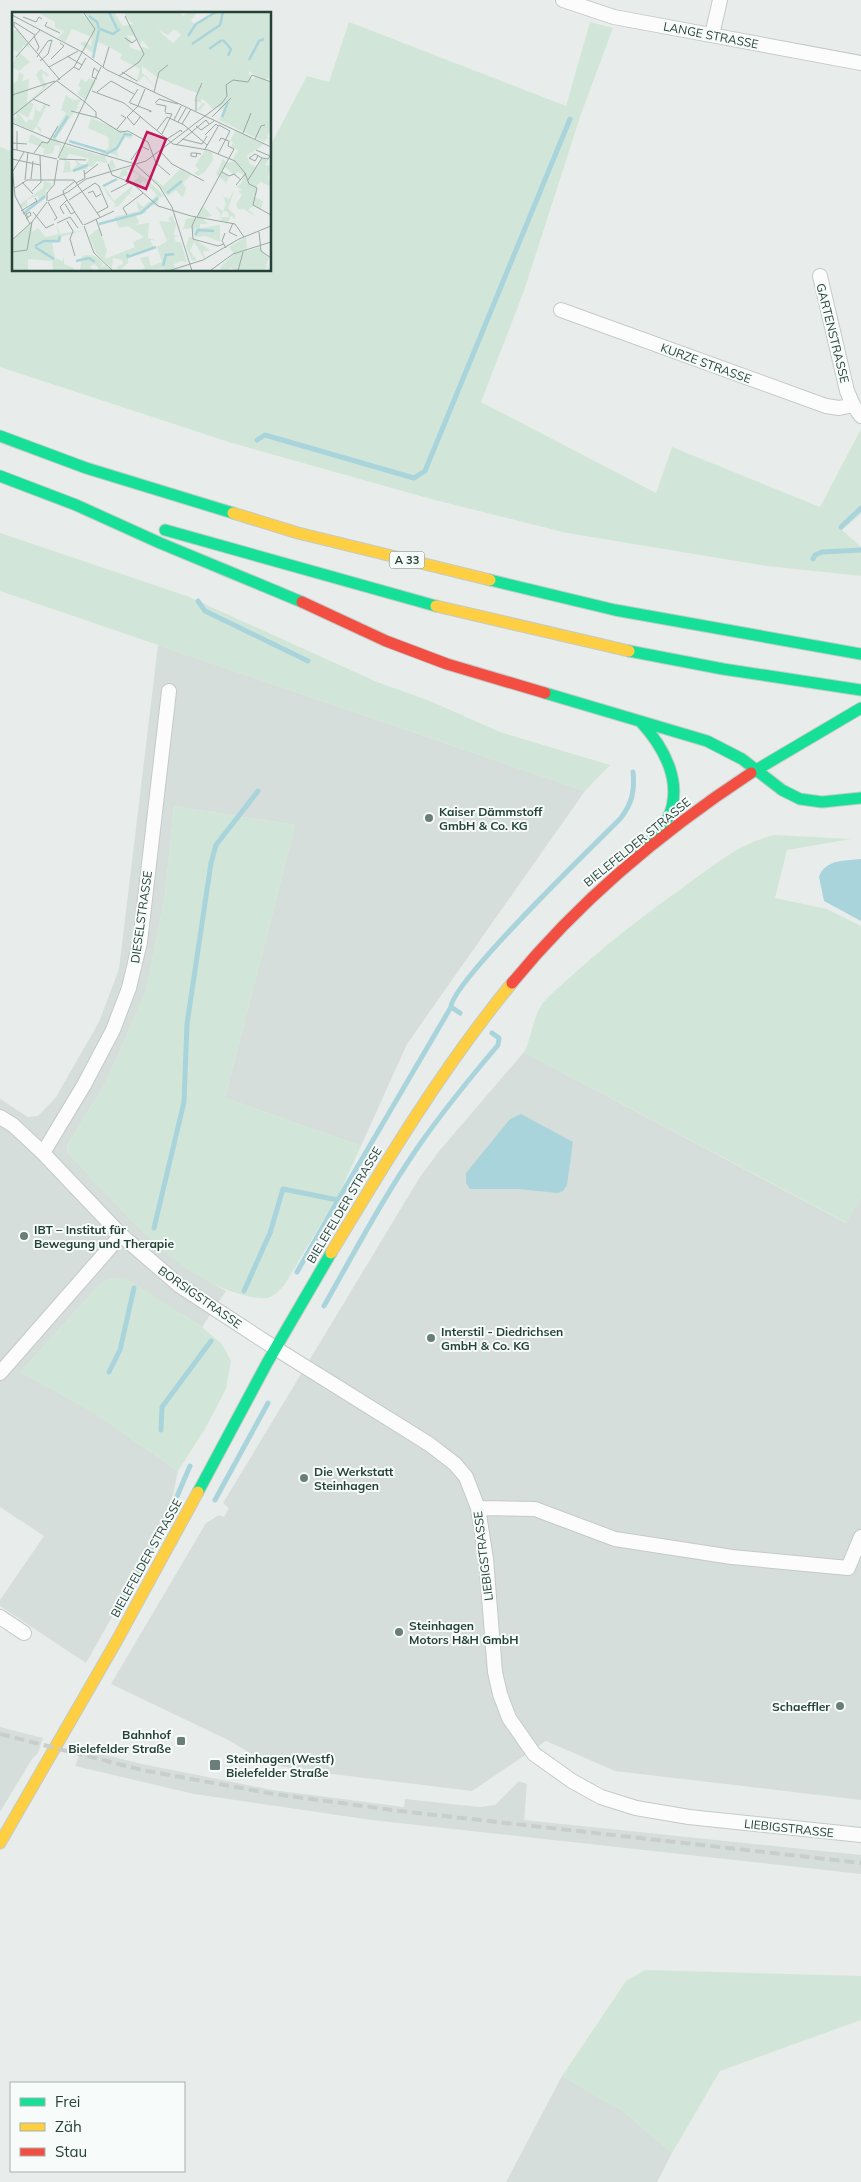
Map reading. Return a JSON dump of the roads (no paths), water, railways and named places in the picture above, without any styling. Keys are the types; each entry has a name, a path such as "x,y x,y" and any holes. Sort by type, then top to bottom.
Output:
{"main road":[{"name":"A 33","path":"0,436 86,468 298,534 615,610 861,654"},
{"path":"0,476 76,505 160,543 271,588 395,644 447,664 707,740 728,749 758,769 787,793 800,800 861,798"},
{"path":"76,505 358,585 497,621 641,654 782,679 861,690"},
{"name":"BIELEFELDER STRASSE","path":"0,1843 184,1518 275,1348 406,1129 472,1033 515,978 560,927 596,892 640,854 689,816 758,769 856,711"},
{"path":"640,721 657,739 667,757 673,788 670,814 640,854"}],"street":[{"name":"LANGE STRASSE","path":"563,0 614,17 861,63"},
{"path":"712,35 720,0"},
{"name":"GARTENSTRASSE","path":"820,276 847,391 857,410"},
{"name":"KURZE STRASSE","path":"561,310 826,406 857,410"},
{"name":"DIESELSTRASSE","path":"44,1153 109,1038 129,988 140,942 169,691"},
{"name":"BORSIGSTRASSE","path":"0,1117 13,1125 44,1153 121,1234 180,1286 275,1348"},
{"path":"0,1373 121,1234"},
{"name":"LIEBIGSTRASSE","path":"275,1348 444,1455 456,1464 466,1477 478,1508 486,1559 495,1672 500,1694 509,1718 534,1754 572,1781 601,1797 636,1808 689,1817 861,1835"},
{"path":"478,1508 535,1509 614,1539 732,1557 848,1568 861,1537"},
{"path":"0,1617 24,1633"}],"water":[{"path":"861,859 861,921 824,901 819,877 822,871 831,864"},
{"path":"521,1114 573,1142 567,1185 563,1191 558,1193 518,1189 470,1189 466,1183 466,1173 510,1119"}],"waterway":[{"path":"257,440 265,435 414,478 425,471 570,119"},
{"path":"841,527 861,508"},
{"path":"813,559 815,555 822,552 861,550"},
{"path":"198,601 205,611 308,661"},
{"path":"460,1013 451,1007 457,993 474,971 526,913 620,819 632,797 634,785 633,772"},
{"path":"154,1228 184,1102 187,1024 211,863 216,845 258,791"},
{"path":"244,1291 270,1233 283,1189 338,1200 451,1007"},
{"path":"324,1306 405,1166 437,1121 498,1045 499,1038 492,1033"},
{"path":"297,1272 338,1200"},
{"path":"109,1372 120,1350 134,1288"},
{"path":"161,1430 162,1407 211,1341"},
{"path":"215,1500 268,1403"},
{"path":"122,1603 169,1515 190,1466"}],"railway":[{"path":"0,1734 142,1770 274,1794 400,1811 861,1863"}],"place":[{"name":"Kaiser Dämmstoff GmbH & Co. KG","path":"429,818"},
{"name":"IBT – Institut für Bewegung und Therapie","path":"24,1236"},
{"name":"Interstil - Diedrichsen GmbH & Co. KG","path":"431,1338"},
{"name":"Die Werkstatt Steinhagen","path":"304,1478"},
{"name":"Steinhagen Motors H&H GmbH","path":"399,1632"},
{"name":"Schaeffler","path":"840,1706"},
{"name":"Bahnhof Bielefelder Straße","path":"181,1741"},
{"name":"Steinhagen(Westf) Bielefelder Straße","path":"215,1765"}]}
